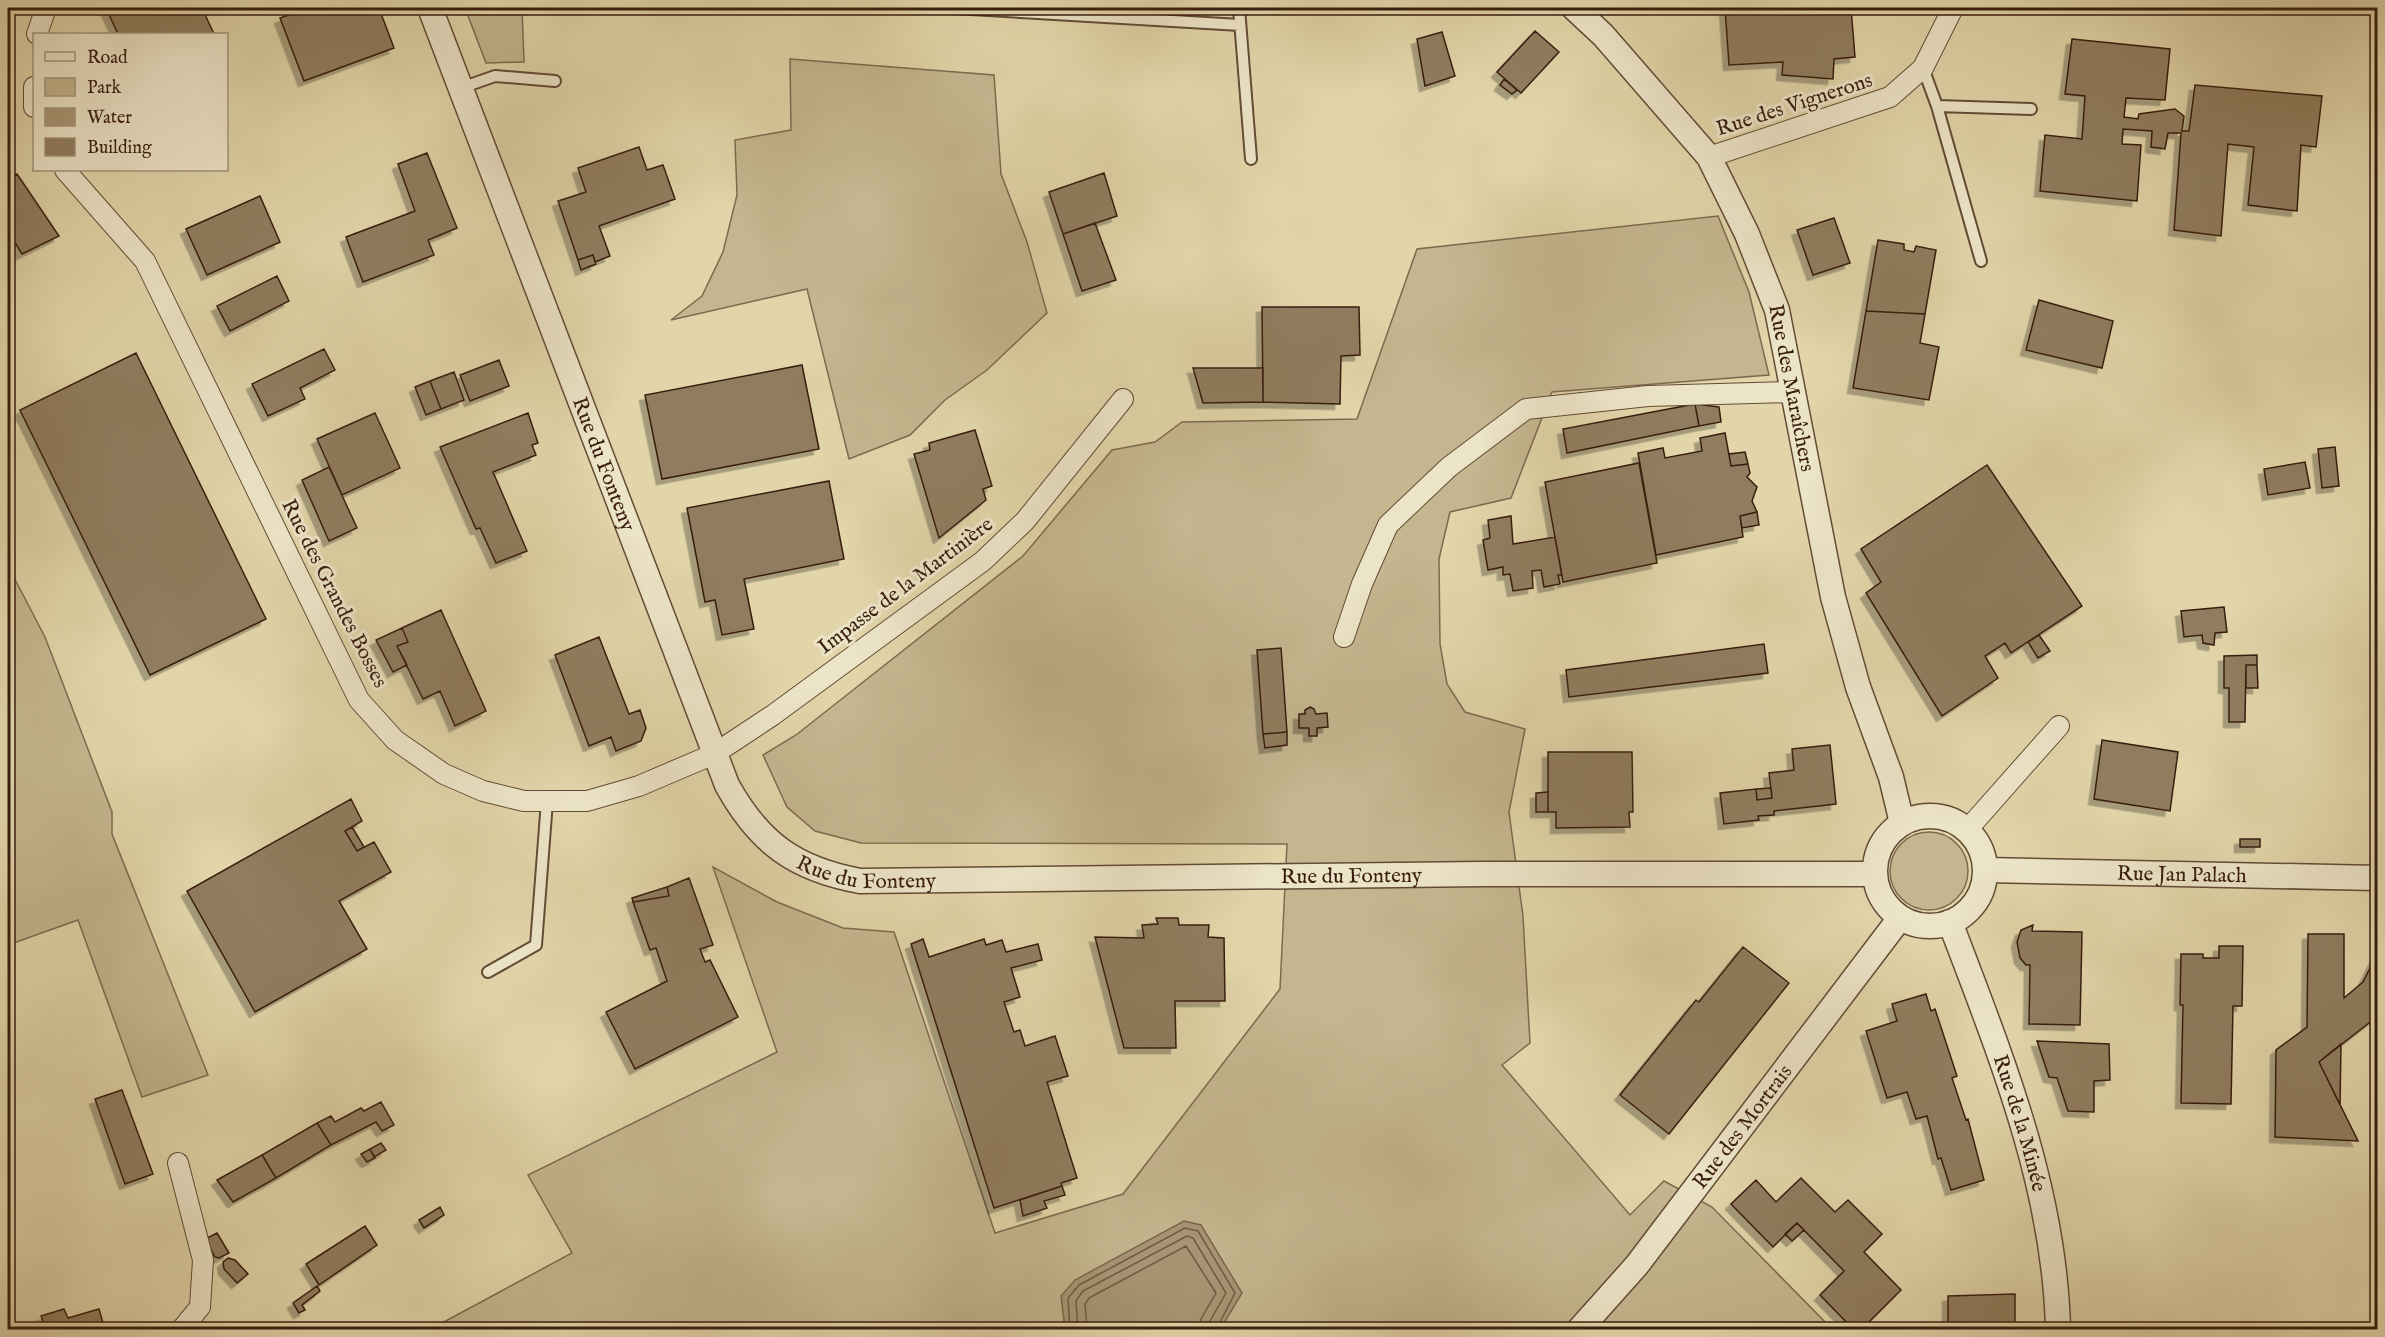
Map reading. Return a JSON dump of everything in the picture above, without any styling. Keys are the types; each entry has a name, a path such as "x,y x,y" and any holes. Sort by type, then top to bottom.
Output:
{"street":[{"path":"38,33 46,8"},
{"name":"Rue du Fonteny","path":"430,8 714,754 735,800 759,833 792,859 829,875 860,881 1482,874 1874,874"},
{"name":"Rue des Maraîchers","path":"1574,8 1611,43 1709,157 1747,234 1777,310 1833,597 1858,687 1891,777 1902,823"},
{"name":"Rue des Vignerons","path":"1709,157 1890,97 1923,68 1953,8"},
{"name":"Rue des Grandes Bosses","path":"66,171 145,261 359,700 395,740 444,774 483,791 524,801 587,801 639,786 714,754"},
{"path":"1344,637 1362,584 1388,525 1449,467 1526,409 1648,396 1793,392"},
{"name":"Impasse de la Martinière","path":"714,754 773,715 982,561 1024,521 1123,399"},
{"path":"1967,830 2059,726"},
{"path":"1929,815 1956,822 1967,830 1977,842 1986,870 1982,889 1975,903 1964,914 1950,922 1933,926 1916,925 1900,918 1882,899 1874,874 1881,844 1902,823 1929,815"},
{"name":"Rue Jan Palach","path":"1986,870 2378,878"},
{"name":"Rue des Mortrais","path":"1579,1329 1637,1265 1900,918"},
{"name":"Rue de la Minée","path":"1950,922 2033,1155 2048,1226 2058,1329"},
{"path":"178,1163 202,1260 200,1307 181,1329"}],"lane":[{"path":"953,8 1240,25"},
{"path":"1239,8 1251,159"},
{"path":"1923,68 1937,106 1982,261"},
{"path":"461,88 495,76 555,81"},
{"path":"1937,106 2031,109"},
{"path":"488,972 536,945 548,801"}],"green space":[{"path":"465,8 522,8 524,62 486,63"},
{"path":"790,59 994,75 1001,174 1027,242 1047,313 987,370 945,400 910,435 849,459 807,289 671,320 702,296 723,252 737,195 735,140 791,130"},
{"path":"1718,216 1749,292 1769,375 1552,392 1511,498 1450,512 1439,559 1440,644 1447,684 1465,712 1525,729 1509,812 1523,916 1530,1043 1502,1065 1630,1215 1664,1181 1712,1207 1832,1329 1064,1327 1065,1329 429,1330 572,1253 528,1175 777,1052 713,867 777,902 843,928 894,932 995,1233 1123,1194 1280,989 1287,844 861,843 815,831 787,807 763,755 796,735 1023,556 1112,450 1155,442 1182,422 1357,419 1417,249"},
{"path":"8,566 45,637 112,812 112,834 208,1075 142,1097 78,920 8,945"},
{"path":"1929,832 1944,835 1961,849 1968,871 1965,886 1951,903 1929,910 1914,907 1897,893 1890,871 1893,856 1907,839"}],"water":[{"path":"1184,1221 1201,1225 1242,1293 1221,1328 1065,1329 1061,1296 1075,1280"}],"building":[{"path":"106,8 141,8 144,14 158,8 202,8 214,33 118,33"},
{"path":"309,8 379,8 394,48 304,81 280,18"},
{"path":"1725,8 1851,8 1855,57 1834,59 1833,79 1782,75 1783,62 1729,65"},
{"path":"1535,31 1559,52 1521,93 1497,72"},
{"path":"1442,32 1455,76 1425,86 1417,39"},
{"path":"2072,39 2170,49 2165,100 2126,98 2124,117 2138,119 2139,114 2175,109 2184,116 2182,131 2189,131 2195,85 2322,96 2316,147 2301,145 2297,211 2248,205 2254,147 2228,144 2221,236 2174,230 2181,133 2168,133 2165,149 2151,147 2152,131 2123,129 2122,144 2141,145 2137,201 2040,191 2045,135 2082,139 2085,96 2065,94"},
{"path":"1504,79 1517,90 1512,94 1500,85"},
{"path":"639,147 647,170 663,165 675,199 599,226 610,256 595,262 593,255 578,260 558,201 586,192 578,168"},
{"path":"427,153 457,228 428,240 434,255 363,282 346,237 415,211 398,164"},
{"path":"1104,173 1117,216 1063,234 1049,192"},
{"path":"17,174 59,236 22,254 8,231 8,179"},
{"path":"260,196 280,242 207,275 186,229"},
{"path":"1834,218 1850,263 1813,275 1797,230"},
{"path":"1095,223 1116,280 1082,291 1063,234"},
{"path":"1878,240 1904,244 1904,250 1914,252 1916,246 1936,250 1925,314 1866,311"},
{"path":"593,255 596,264 581,270 578,260"},
{"path":"277,276 289,301 230,331 217,306"},
{"path":"2039,300 2113,321 2102,368 2026,350"},
{"path":"1262,307 1359,307 1360,355 1341,356 1340,404 1263,402"},
{"path":"1866,311 1925,314 1920,343 1939,347 1929,400 1853,388"},
{"path":"324,349 335,370 300,388 305,399 268,416 252,384"},
{"path":"136,353 266,619 150,675 20,410"},
{"path":"499,360 509,386 470,401 460,375"},
{"path":"802,365 819,449 662,479 645,395"},
{"path":"1193,368 1263,368 1263,402 1203,403"},
{"path":"454,372 464,400 441,409 430,381"},
{"path":"430,381 441,409 426,415 415,387"},
{"path":"1695,404 1719,407 1721,422 1699,426"},
{"path":"1695,404 1699,426 1567,453 1563,429"},
{"path":"375,413 400,468 342,495 317,439"},
{"path":"528,413 538,443 532,445 536,455 493,472 527,551 496,563 480,528 476,529 440,447"},
{"path":"975,430 992,486 983,489 986,500 939,538 914,454 930,450 929,443"},
{"path":"1725,433 1731,466 1748,464 1750,473 1747,477 1757,487 1752,501 1757,512 1740,516 1743,537 1656,555 1638,453 1663,448 1665,458 1702,451 1700,438"},
{"path":"2335,447 2339,486 2322,488 2318,449"},
{"path":"1745,452 1748,464 1731,466 1729,454"},
{"path":"2305,462 2310,488 2268,495 2264,469"},
{"path":"1639,463 1657,563 1563,582 1545,482"},
{"path":"1987,465 2082,606 2011,653 2005,643 1985,656 1998,678 1942,716 1866,593 1881,582 1861,549"},
{"path":"329,467 357,528 329,541 302,480"},
{"path":"829,481 844,559 744,579 754,629 722,635 715,600 705,602 687,508"},
{"path":"1757,512 1759,525 1742,528 1740,516"},
{"path":"1511,516 1513,544 1555,537 1562,575 1558,575 1560,584 1544,587 1541,570 1532,571 1533,588 1513,591 1510,574 1503,575 1503,567 1488,570 1483,540 1490,538 1488,520"},
{"path":"2224,607 2227,632 2215,633 2214,645 2203,643 2202,635 2184,637 2181,611"},
{"path":"441,610 486,711 455,726 440,691 423,699 397,646 408,642 402,628"},
{"path":"402,628 408,642 397,646 407,665 393,672 376,640"},
{"path":"2039,635 2050,651 2038,658 2028,642"},
{"path":"599,637 629,714 640,710 646,728 641,741 616,751 611,737 589,746 555,655"},
{"path":"1764,644 1768,673 1569,697 1566,670"},
{"path":"1281,648 1287,732 1263,734 1257,650"},
{"path":"2257,655 2257,665 2246,665 2245,722 2229,722 2229,688 2224,688 2224,656"},
{"path":"2246,665 2257,665 2258,688 2246,688"},
{"path":"1310,707 1316,714 1327,713 1328,727 1317,728 1317,736 1309,736 1309,728 1299,728 1299,714 1305,714 1305,710"},
{"path":"1287,732 1287,745 1265,748 1263,734"},
{"path":"2102,740 2178,752 2170,811 2094,799"},
{"path":"1830,745 1836,804 1774,811 1774,815 1758,816 1759,820 1724,824 1720,793 1756,789 1757,800 1772,798 1769,773 1794,770 1792,749"},
{"path":"1548,752 1632,752 1633,812 1629,812 1630,827 1556,828 1556,812 1548,812"},
{"path":"1771,788 1772,798 1757,800 1756,789"},
{"path":"1548,792 1548,812 1536,812 1536,793"},
{"path":"351,799 362,821 345,831 357,851 374,842 391,872 339,901 367,949 255,1012 187,891"},
{"path":"352,827 364,847 357,851 345,831"},
{"path":"2240,839 2260,839 2260,847 2240,847"},
{"path":"689,878 713,945 700,949 705,962 710,960 738,1017 635,1069 606,1012 667,981 656,948 650,950 633,902 669,896 667,887"},
{"path":"667,887 669,896 633,902 632,898"},
{"path":"1156,918 1178,918 1179,925 1209,925 1208,937 1224,938 1225,1001 1175,1001 1176,1048 1124,1048 1095,937 1144,938 1142,925 1158,924"},
{"path":"2033,925 2032,931 2082,932 2080,1025 2029,1024 2030,965 2026,965 2020,958 2017,942 2021,930"},
{"path":"2308,934 2344,934 2344,998 2363,982 2378,952 2378,1016 2319,1062 2358,1141 2275,1137 2276,1050 2307,1027"},
{"path":"923,939 929,957 984,939 986,945 1002,940 1006,952 1038,944 1042,960 1011,968 1020,997 1004,1002 1014,1032 1020,1030 1025,1046 1055,1036 1068,1076 1047,1082 1077,1178 1061,1183 1062,1186 994,1208 911,944"},
{"path":"2219,946 2243,946 2242,1006 2233,1006 2231,1104 2181,1103 2183,1005 2180,1005 2181,954 2203,954 2203,958 2219,958"},
{"path":"1743,947 1789,983 1669,1134 1620,1095 1696,1000 1699,1002"},
{"path":"1926,994 1931,1011 1935,1009 1957,1076 1952,1078 1966,1120 1968,1119 1984,1180 1951,1190 1941,1158 1938,1159 1927,1116 1916,1119 1907,1092 1887,1098 1866,1031 1897,1021 1892,1004"},
{"path":"2037,1041 2109,1044 2110,1080 2094,1081 2094,1112 2068,1111 2057,1078 2049,1077"},
{"path":"2341,1044 2340,1105 2319,1062"},
{"path":"122,1090 153,1174 125,1184 95,1099"},
{"path":"381,1102 394,1125 382,1131 376,1122 331,1145 317,1123 331,1116 335,1122 361,1108 364,1111"},
{"path":"317,1123 331,1145 276,1178 262,1155"},
{"path":"381,1143 386,1150 374,1157 370,1149"},
{"path":"370,1149 375,1158 367,1162 361,1154"},
{"path":"262,1155 276,1178 233,1202 217,1180"},
{"path":"1801,1178 1835,1212 1848,1200 1882,1234 1864,1252 1901,1290 1861,1330 1854,1330 1820,1295 1844,1271 1797,1223 1773,1247 1731,1204 1756,1180 1776,1202"},
{"path":"1062,1186 1065,1195 1044,1201 1047,1208 1023,1216 1020,1200"},
{"path":"440,1207 444,1215 424,1228 419,1220"},
{"path":"1797,1223 1804,1230 1792,1241 1785,1234"},
{"path":"365,1226 377,1245 319,1285 306,1264"},
{"path":"217,1233 229,1253 219,1258 215,1257 205,1239"},
{"path":"228,1258 235,1260 248,1274 237,1283 224,1269 223,1262"},
{"path":"317,1286 320,1291 302,1305 305,1310 299,1313 293,1303"},
{"path":"2015,1294 2015,1330 1948,1330 1948,1296"},
{"path":"64,1309 68,1318 99,1309 105,1330 35,1330 45,1326 41,1316"},
{"path":"2109,1325 2123,1326 2151,1329 2108,1330"}]}
